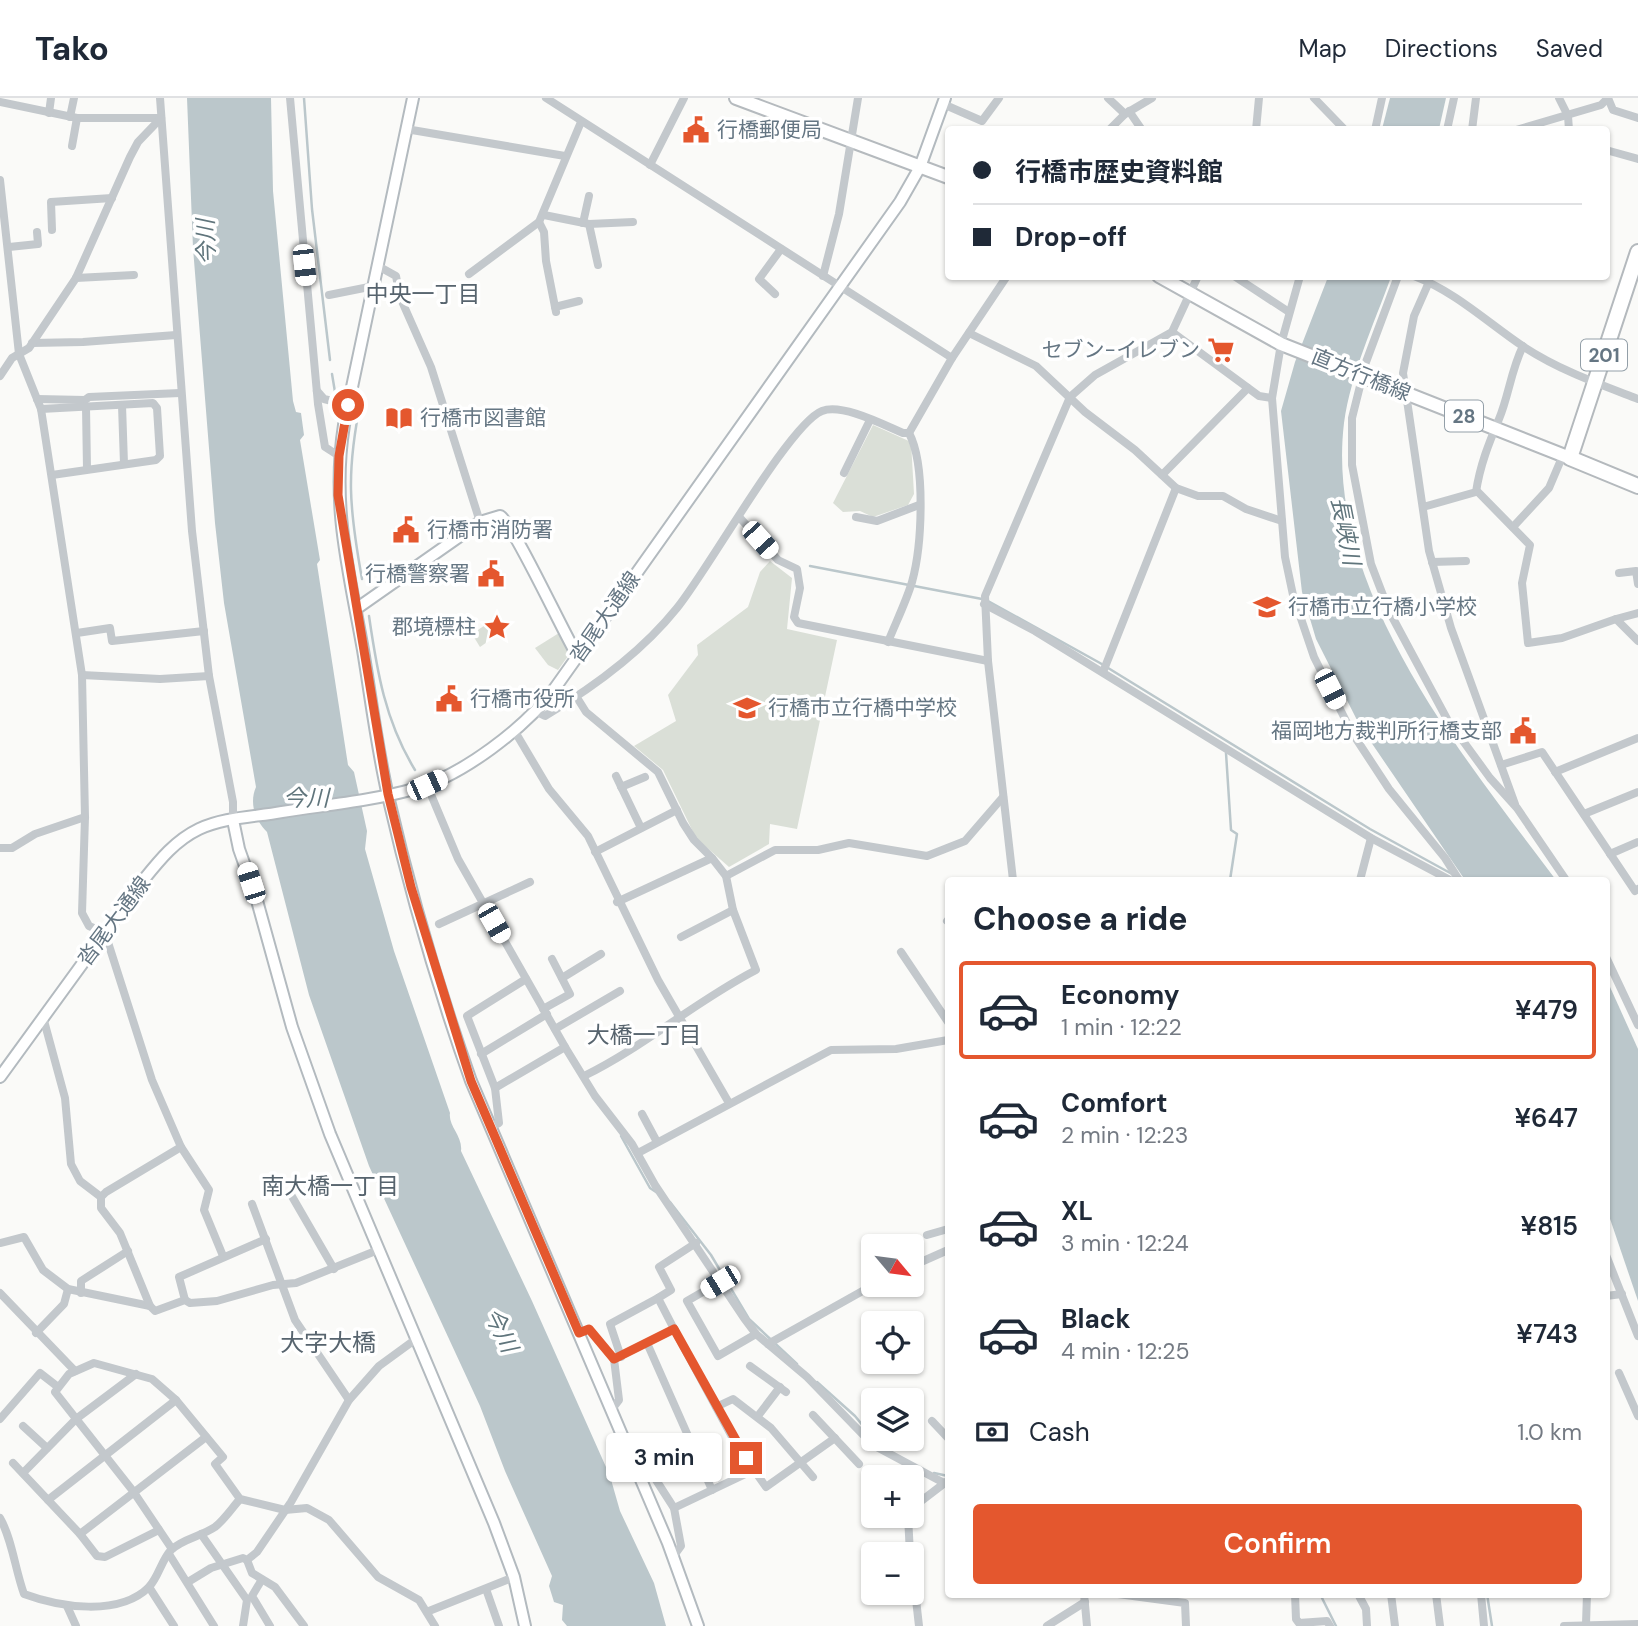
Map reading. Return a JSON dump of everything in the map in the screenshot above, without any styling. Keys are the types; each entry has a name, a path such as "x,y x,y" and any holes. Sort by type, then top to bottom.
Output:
{"highway":[{"name":"201","path":"1566,457 1638,252"},
{"path":"1566,457 1638,486"}],"main road":[{"path":"736,98 945,176"},
{"name":"直方行橋線","path":"1166,280 1286,345 1566,457"}],"street":[{"path":"49,113 51,98"},
{"path":"72,146 74,98"},
{"path":"160,98 180,393 204,631 209,676 238,819 239,849 256,897 292,1027 330,1134 514,1577 525,1626"},
{"path":"289,98 317,391 325,447 339,456"},
{"path":"413,98 339,456 339,507 388,794 454,1034 490,1127 612,1409 673,1557 698,1626"},
{"path":"546,98 952,358"},
{"path":"650,165 684,98"},
{"path":"770,112 771,98"},
{"path":"823,276 839,214 858,98"},
{"path":"944,101 982,121 999,98"},
{"path":"1108,98 1138,126"},
{"path":"1256,126 1259,98"},
{"path":"1314,98 1341,126"},
{"path":"1376,126 1382,98"},
{"path":"1448,126 1454,98"},
{"path":"1475,126 1476,98"},
{"path":"1559,98 1568,116 1569,126"},
{"path":"1531,126 1601,105 1608,98 1613,110 1638,118"},
{"path":"1113,126 1146,99"},
{"name":"沓尾大通線","path":"0,1077 105,933 176,843 201,828 238,819 374,797 427,785 464,765 514,730 535,711 900,202 920,167 944,101"},
{"path":"0,102 74,118 161,118"},
{"path":"0,376 32,342 76,278 138,142 161,118"},
{"path":"469,274 541,218 581,122"},
{"path":"406,129 565,156"},
{"path":"1610,151 1638,159"},
{"path":"0,180 19,354 41,409 82,675 85,817 82,913 89,926 105,933 152,1080 181,1147 209,1190 204,1210 223,1256"},
{"path":"589,196 586,223 598,264"},
{"path":"52,230 51,201 112,198"},
{"path":"541,218 586,223 633,222"},
{"path":"541,218 556,309 579,302"},
{"path":"9,247 38,244 37,232"},
{"path":"775,294 759,279 782,248"},
{"path":"0,260 10,262"},
{"path":"378,266 396,276 400,297 431,367 480,522"},
{"path":"76,278 134,275"},
{"path":"909,433 952,358 1004,280"},
{"path":"1014,877 988,661 985,596 1070,397 1105,369 1172,331 1196,280"},
{"path":"1240,280 1289,312"},
{"path":"1299,280 1289,312 1286,345 1272,398 1282,521 1293,595 1314,657 1364,753 1457,877"},
{"path":"1396,280 1360,374 1352,418 1352,465 1371,564 1402,637 1447,719 1490,778 1517,808 1564,877"},
{"path":"1517,808 1451,628 1432,562 1403,373 1413,316 1432,281 1523,346 1594,382 1638,399"},
{"path":"329,295 374,286"},
{"path":"1172,331 1259,396 1272,398"},
{"path":"969,333 1036,366 1176,488 1198,496 1223,496 1246,509 1282,521"},
{"path":"32,342 83,342 176,334"},
{"path":"1523,346 1479,468 1477,491 1531,548 1521,583 1528,643 1562,638 1638,613"},
{"path":"1162,475 1248,388"},
{"path":"317,391 324,399 348,405"},
{"path":"37,399 85,400 89,397 180,393"},
{"path":"41,409 153,403 157,408 160,456 156,460 52,475"},
{"path":"122,405 124,464"},
{"path":"86,407 87,469"},
{"path":"535,711 545,716 576,696 618,667 663,624 693,588 785,449 816,414 834,408 909,433"},
{"path":"844,473 870,420"},
{"path":"888,642 912,581 919,505 916,446 909,433"},
{"path":"1513,527 1549,488 1566,457"},
{"path":"1103,672 1176,488"},
{"path":"1423,507 1477,491"},
{"path":"856,517 877,521 919,505"},
{"path":"356,609 480,522 499,516 507,519 577,656"},
{"path":"740,518 778,560 797,569 800,588 794,617 798,624 988,661"},
{"path":"1432,562 1466,561"},
{"path":"1619,573 1636,571 1638,584"},
{"path":"984,604 1103,672 1371,838 1444,877"},
{"path":"1616,619 1638,641"},
{"path":"77,633 110,628 112,641 204,631"},
{"path":"82,675 160,679 209,676"},
{"path":"576,696 586,712 658,772 694,840 726,876 733,910 757,970 715,991 619,1059 584,1076"},
{"path":"514,730 549,789 581,825 658,980 681,1015 729,1103"},
{"path":"1555,772 1638,738"},
{"path":"1500,765 1542,752 1635,891 1638,890"},
{"path":"1490,778 1504,775"},
{"path":"616,776 641,828"},
{"path":"621,787 645,776"},
{"path":"427,785 450,841 482,903 565,1047 756,1334 807,1377 873,1445 945,1481"},
{"path":"1584,814 1638,792"},
{"path":"726,876 775,850 818,850 849,843 918,857 927,856 965,841 1003,797"},
{"path":"595,852 677,810"},
{"path":"0,848 12,848 35,834 85,817"},
{"path":"1361,877 1371,838"},
{"path":"1610,854 1638,842"},
{"path":"618,902 712,858"},
{"path":"439,924 530,882"},
{"path":"681,937 733,910"},
{"path":"901,951 945,1018"},
{"path":"562,978 601,954"},
{"path":"481,1054 570,994 552,960"},
{"path":"1610,966 1638,1025"},
{"path":"490,1127 499,1123 500,1119 495,1088 467,1016 526,979"},
{"path":"555,1029 620,991"},
{"path":"43,1017 65,1098 71,1164 80,1181 101,1197"},
{"path":"638,1153 831,1050 895,1049 945,1041"},
{"path":"495,1088 565,1047"},
{"path":"642,1114 657,1142"},
{"path":"101,1197 181,1147"},
{"path":"290,1193 334,1269"},
{"path":"101,1197 101,1208 120,1233 150,1306 155,1311 185,1300"},
{"path":"251,1204 284,1284 295,1320 349,1400"},
{"path":"927,1235 945,1230"},
{"path":"0,1243 24,1237 43,1270 68,1289 150,1306"},
{"path":"266,1239 179,1277 185,1300 190,1303 217,1301 284,1284 334,1269 378,1250"},
{"path":"612,1409 620,1400 617,1358 610,1324 671,1290 659,1268 696,1243"},
{"path":"81,1293 81,1281 128,1251"},
{"path":"924,1261 945,1251"},
{"path":"1610,1265 1638,1336"},
{"path":"720,1282 687,1301 718,1356 756,1334"},
{"path":"36,1334 64,1304 68,1289"},
{"path":"768,1344 861,1292"},
{"path":"0,1293 36,1334 75,1371"},
{"path":"1610,1296 1622,1294"},
{"path":"658,1298 716,1407 766,1487 835,1438"},
{"path":"579,1333 589,1329 617,1358"},
{"path":"617,1358 674,1329"},
{"path":"247,1560 257,1552 285,1510 349,1400 379,1366 416,1339"},
{"path":"647,1343 712,1490"},
{"path":"214,1626 159,1530 133,1491 55,1392 75,1371 94,1363 152,1379 176,1400 223,1457 215,1464 240,1499 285,1510 307,1508 329,1520 378,1577 419,1600 429,1611 435,1626"},
{"path":"750,1366 783,1389 758,1416"},
{"path":"0,1419 40,1373 58,1387"},
{"path":"1619,1373 1638,1416"},
{"path":"23,1473 76,1419 136,1374"},
{"path":"716,1407 733,1399 758,1416 813,1477"},
{"path":"48,1500 176,1400"},
{"path":"813,1415 859,1464"},
{"path":"932,1422 945,1435"},
{"path":"23,1426 47,1448"},
{"path":"80,1534 205,1437"},
{"path":"13,1463 80,1534 97,1556 104,1557 159,1530"},
{"path":"636,1468 647,1466 674,1508 681,1546 673,1557"},
{"path":"674,1508 754,1470"},
{"path":"924,1499 945,1483"},
{"path":"0,1518 8,1532 13,1566 24,1594 67,1606 88,1608 123,1601 149,1587 171,1552 216,1526 240,1499"},
{"path":"201,1534 221,1566 250,1598 270,1626"},
{"path":"188,1582 211,1568 243,1558 247,1560"},
{"path":"247,1560 252,1573 261,1581 275,1587 304,1626"},
{"path":"429,1611 514,1577"},
{"path":"243,1626 250,1598 261,1581"},
{"path":"149,1587 174,1626"},
{"path":"486,1589 499,1626"},
{"path":"1047,1626 1084,1598"},
{"path":"1084,1598 1087,1626"},
{"path":"1184,1598 1186,1626"},
{"path":"1295,1598 1296,1619 1299,1623 1327,1621 1330,1626"},
{"path":"1360,1598 1366,1609 1367,1626"},
{"path":"1392,1598 1395,1626"},
{"path":"1436,1598 1440,1626"},
{"path":"1481,1598 1484,1626"},
{"path":"1586,1624 1587,1598"},
{"path":"917,1605 919,1626"},
{"path":"67,1606 76,1626"},
{"path":"1564,1626 1638,1624"}],"shaded area":[{"path":"873,425 911,442 914,494 908,505 873,517 860,511 843,512 833,503"},
{"name":"行橋市立行橋中学校","path":"770,561 792,578 787,629 837,640 797,829 770,824 769,844 729,867 696,838 663,770 634,746 676,721 668,695 698,655 697,645 748,607 760,572"},
{"path":"497,617 506,629 480,647 472,634"},
{"path":"559,633 571,652 558,670 548,665 535,648"}],"water":[{"name":"今川","path":"187,98 271,98 273,191 293,401 296,412 301,413 304,435 300,440 320,560 317,564 348,765 354,772 367,831 365,849 394,951 451,1122 460,1141 461,1151 610,1476 620,1511 654,1583 666,1626 567,1626 562,1620 563,1605 554,1602 549,1586 552,1576 505,1471 480,1406 369,1166 309,995 267,832 254,811 256,787 224,603 193,248"},
{"path":"1390,98 1446,98 1440,126 1383,126"},
{"name":"長峡川","path":"1327,280 1390,280 1357,367 1344,423 1344,485 1356,547 1378,608 1408,667 1481,780 1554,877 1463,877 1360,726 1316,639 1302,592 1281,411 1295,362"},
{"path":"1610,987 1638,1049 1638,1301 1610,1219"}],"waterway":[{"path":"304,98 312,209 330,360"},
{"path":"332,374 336,398"},
{"path":"361,400 353,448 351,489 354,531 362,579"},
{"path":"810,566 982,599"},
{"path":"988,601 1100,663 1370,829 1452,874"},
{"path":"369,616 379,676 389,714 415,770"},
{"path":"1226,753 1231,830 1237,834 1230,877"},
{"path":"621,1136 650,1188 656,1192"},
{"path":"670,1202 711,1255 749,1319 797,1364"},
{"path":"817,1382 861,1423"},
{"path":"934,1473 945,1475"},
{"path":"1322,1598 1336,1626"},
{"path":"1488,1598 1492,1626"}],"place":[{"name":"行橋郵便局","path":"696,130"},
{"name":"セブン-イレブン","path":"1221,350"},
{"name":"行橋市図書館","path":"399,418"},
{"name":"行橋市消防署","path":"406,530"},
{"name":"行橋警察署","path":"491,574"},
{"name":"行橋市立行橋小学校","path":"1267,607"},
{"name":"郡境標柱","path":"497,627"},
{"name":"行橋市役所","path":"449,699"},
{"name":"行橋市立行橋中学校","path":"747,708"},
{"name":"福岡地方裁判所行橋支部","path":"1523,731"}],"district":[{"name":"中央一丁目","path":"423,294"},
{"name":"大橋一丁目","path":"644,1035"},
{"name":"南大橋一丁目","path":"330,1186"},
{"name":"大字大橋","path":"328,1343"}],"route":[{"path":"348,405 339,456 338,495 344,547 388,794 411,887 454,1034 471,1081 579,1333 589,1329 614,1359 674,1329 746,1458"}]}
